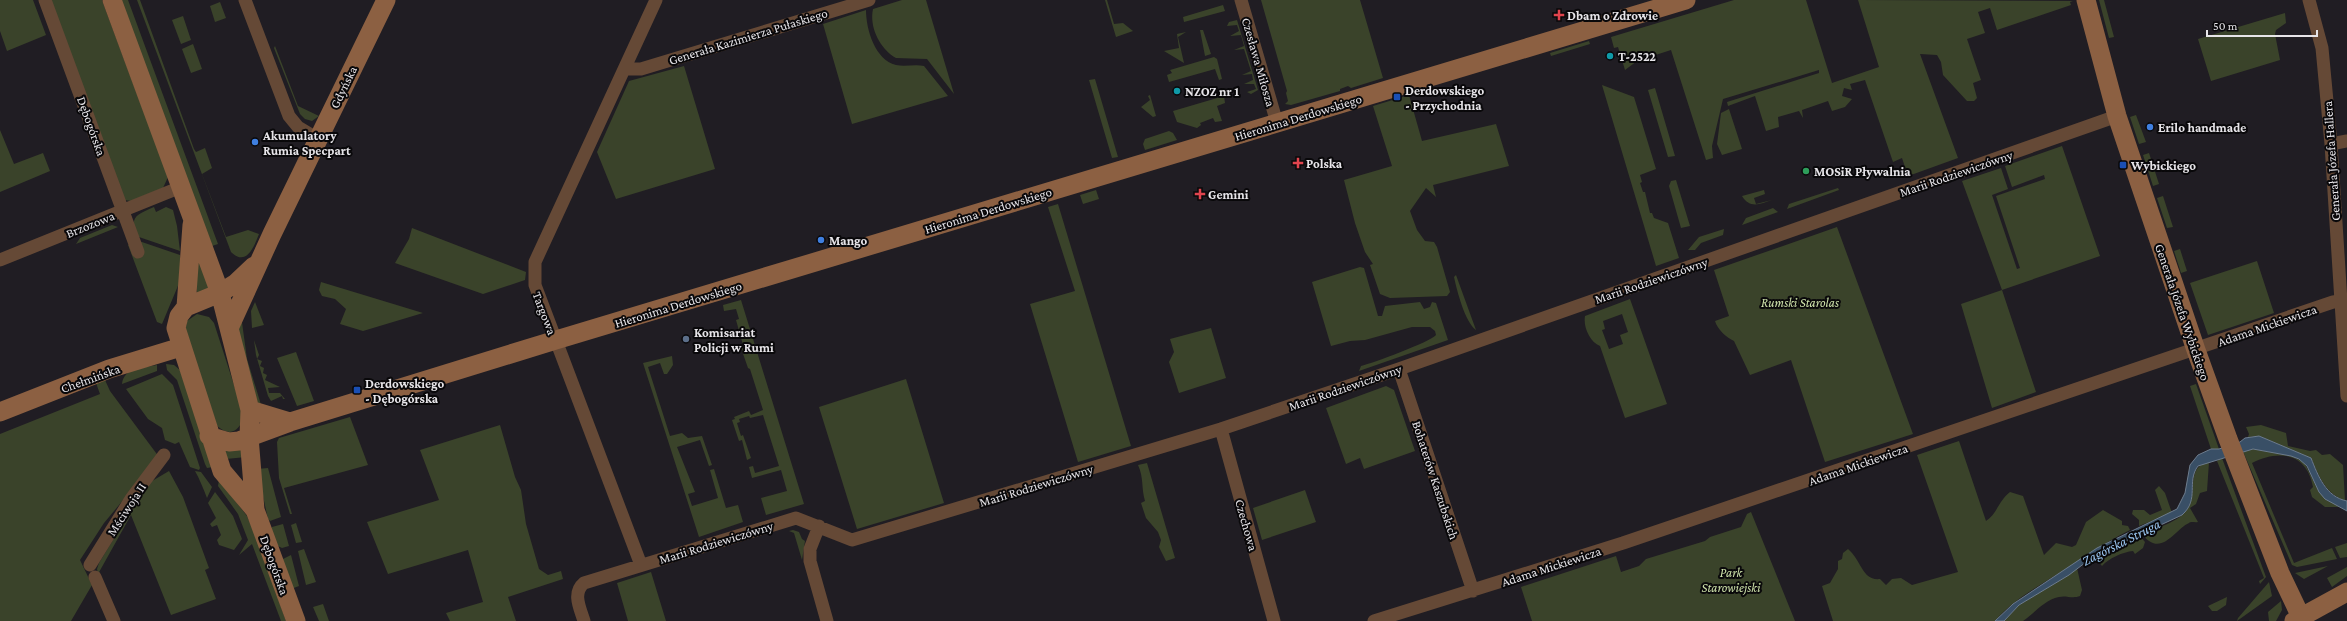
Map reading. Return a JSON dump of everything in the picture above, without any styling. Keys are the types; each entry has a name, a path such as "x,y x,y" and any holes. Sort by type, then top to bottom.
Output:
{"street":[{"name":"Dębogórska","path":"45,0 138,252"},
{"path":"112,0 220,293"},
{"path":"245,0 289,116 298,127 318,139"},
{"name":"Gdyńska","path":"230,326 318,139 386,0"},
{"name":"Targowa","path":"641,565 535,286 535,262 656,0"},
{"name":"Generała Kazimierza Pułaskiego","path":"625,69 641,69 869,0"},
{"name":"Czesława Miłosza","path":"1241,0 1277,123"},
{"name":"Hieronima Derdowskiego","path":"209,436 229,442 249,437 290,422 556,340 1686,0"},
{"name":"Generała Józefa Wybickiego","path":"2086,0 2117,116 2196,350 2228,439 2299,620"},
{"name":"Generała Józefa Hallera","path":"2309,0 2322,48 2331,144 2347,396"},
{"name":"Marii Rodziewiczówny","path":"584,621 578,601 579,587 584,583 796,518 852,540 1221,429 1399,369 2117,116"},
{"path":"2331,144 2347,141"},
{"name":"Brzozowa","path":"0,260 181,187"},
{"path":"186,307 192,220"},
{"name":"Gdyńska","path":"186,307 220,293 236,283 260,261"},
{"name":"Dębogórska","path":"220,293 230,326 250,410 249,437 255,510 296,621"},
{"name":"Adama Mickiewicza","path":"1374,621 1624,543 2196,350 2333,302 2340,301"},
{"name":"Dębogórska","path":"186,307 179,316 176,328 209,436 222,471 255,510"},
{"name":"Chełmińska","path":"0,412 109,369 181,347"},
{"name":"Bohaterów Kaszubskich","path":"1399,369 1473,591"},
{"path":"250,410 290,422"},
{"name":"Czechowa","path":"1221,429 1274,621"},
{"name":"Mściwoja II","path":"114,621 92,571 131,499 164,455"},
{"path":"819,526 810,549 810,561 828,621"},
{"path":"2299,620 2347,592"}],"green space":[{"path":"0,0 33,0 46,35 7,51 0,31"},
{"path":"50,0 102,0 168,177 163,188 131,201 124,200"},
{"path":"120,0 128,0 218,244 212,246"},
{"path":"137,0 140,0 194,149 196,152 205,148 212,168 202,174 226,237 248,230 259,234 249,254 245,256 236,256 231,252"},
{"path":"902,0 926,0 954,94 927,59 896,58 885,49 877,37 874,30 872,16 873,9"},
{"path":"1105,0 1107,0 1114,24 1123,23 1133,31 1116,37"},
{"path":"1261,0 1360,0 1383,78 1351,88 1348,86 1340,89 1340,91 1291,105 1285,104 1288,101 1287,91"},
{"path":"1734,0 1806,0 1832,83 1879,67 1858,0 2073,1 2070,2 2071,5 1997,30 1990,8 1978,12 1985,33 1967,39 1981,80 1973,83 1977,98 1974,101 1967,101 1943,75 1941,62 1937,55 1920,54 1958,158 1911,175 1896,173 1896,171 1905,167 1902,158 1893,162 1865,80 1850,84 1852,90 1844,88 1842,96 1852,99 1845,107 1832,111 1828,101 1802,110 1803,118 1799,111 1778,117 1779,127 1766,131 1755,96 1728,106 1727,102 1819,73 1819,70 1723,99 1712,146 1713,158 1706,160 1671,50 1637,61 1625,70 1618,47 1614,48 1611,37"},
{"path":"2099,0 2104,0 2114,37 2109,38"},
{"path":"220,2 226,18 215,22 210,6"},
{"path":"1223,5 1225,11 1184,22 1183,17"},
{"path":"866,10 866,18 873,43 882,57 896,65 924,66 948,96 852,124 823,24"},
{"path":"2285,13 2286,23 2276,30 2275,34 2280,60 2211,81 2198,39"},
{"path":"183,16 191,40 181,44 172,20"},
{"path":"1237,20 1258,90 1251,94 1247,92 1256,89 1254,84 1244,84 1253,80 1252,74 1242,75 1251,71 1244,49 1234,50 1244,46 1241,35 1230,36 1239,31 1237,25 1227,26 1229,22"},
{"path":"1200,30 1203,30 1211,54 1205,56"},
{"path":"1186,32 1178,37 1184,63 1164,51 1179,48 1177,34"},
{"path":"1589,41 1590,44 1551,56 1550,53"},
{"path":"193,44 202,69 191,73 182,49"},
{"path":"275,46 298,106 319,116 312,121 305,119 300,114 274,48"},
{"path":"1214,57 1217,59 1222,79 1219,80 1215,69 1169,82 1167,75 1172,73 1170,70"},
{"path":"684,66 715,169 616,199 597,152 629,81"},
{"path":"1095,79 1118,157 1112,158 1089,80"},
{"path":"1602,85 1634,97 1656,169 1640,175 1642,182 1640,183 1643,192 1645,192 1650,213 1652,213 1654,218 1668,223 1679,258 1656,266"},
{"path":"1655,88 1675,156 1668,157 1648,90"},
{"path":"1150,95 1156,116 1153,117 1141,107 1150,100 1148,96"},
{"path":"1409,95 1422,141 1496,124 1509,166 1433,185 1436,197 1426,188 1410,211 1417,230 1425,241 1434,242 1437,247 1450,292 1447,296 1390,298 1380,294 1370,265 1373,264 1365,252 1355,223 1344,180 1392,166 1373,106"},
{"path":"1224,96 1225,103 1217,106 1222,121 1215,122 1213,118 1200,123 1201,125 1197,128 1177,122 1173,111"},
{"path":"1729,109 1742,149 1722,155 1717,144 1721,113"},
{"path":"2136,115 2146,142 2139,144 2130,117"},
{"path":"0,130 14,164 43,153 50,171 0,192"},
{"path":"1169,131 1173,133 1177,140 1145,150 1143,144 1145,139"},
{"path":"2062,146 2100,256 2002,290 1962,181 2001,168 2008,189 1992,195 2017,269 2020,268 1996,196 2045,179 2044,175 2012,187 2005,166"},
{"path":"2149,153 2159,184 2153,186 2143,155"},
{"path":"1676,180 1690,226 1681,228 1669,186 1671,181"},
{"path":"1838,188 1839,190 1787,209 1789,204"},
{"path":"1096,190 1099,199 1083,204 1080,195"},
{"path":"1764,190 1765,194 1754,198 1756,204 1748,203 1742,196"},
{"path":"2163,196 2173,227 2167,228 2157,198"},
{"path":"1058,204 1131,446 1078,462 1030,304 1075,291 1048,207"},
{"path":"154,207 156,212 166,207 173,210 177,226 180,251 136,236 134,220 139,214"},
{"path":"1773,208 1778,212 1742,225 1746,218"},
{"path":"112,225 118,227 76,244 80,238"},
{"name":"Rumski Starolas","path":"1837,227 1913,434 1825,462 1791,360 1750,375 1734,341 1728,338 1718,327 1715,321 1729,316 1714,270"},
{"path":"412,228 526,272 525,280 483,294 395,263 409,239"},
{"path":"1724,229 1723,235 1701,243 1695,250 1688,250 1699,237"},
{"path":"139,241 180,255 180,281 162,324 157,322 128,245"},
{"path":"2180,249 2187,271 2181,273 2174,251"},
{"path":"204,258 215,287 197,295 194,260"},
{"path":"2257,261 2274,313 2208,335 2190,283"},
{"path":"1360,267 1364,268 1378,316 1382,316 1385,306 1420,302 1424,309 1430,307 1432,302 1436,303 1448,340 1359,371 1361,366 1413,347 1436,335 1435,331 1430,327 1412,327 1365,340 1350,341 1331,346 1312,282"},
{"path":"1456,275 1476,330 1468,320 1462,306 1454,277"},
{"path":"321,282 423,313 363,331 340,324 346,309 335,299 322,296 319,290"},
{"path":"2002,290 2036,392 1992,408 1961,304"},
{"path":"1630,299 1667,404 1625,418 1600,346 1590,338 1586,329 1585,316","holes":["1622,314 1628,332 1620,335 1623,344 1609,349 1602,330 1605,329 1603,321"]},
{"path":"741,300 804,504 766,515 761,498 787,491 781,470 752,478 749,467 753,466 755,473 779,466 763,415 750,418 749,416 739,419 740,422 737,423 751,458 747,460 742,440 739,441 732,420 735,419 734,417 749,411 751,415 763,410 750,369 748,368 741,348 743,345 736,320 739,319 736,309 724,311 723,305"},
{"path":"255,302 264,325 252,328 251,311"},
{"path":"197,314 209,317 214,323 244,416 240,426 234,431 226,431 217,426 185,332 187,321"},
{"path":"241,315 247,359 262,408 257,402 238,333"},
{"path":"1211,328 1226,378 1179,393 1169,362 1174,352 1170,339"},
{"path":"254,340 259,355 257,359 256,355"},
{"path":"296,352 314,401 297,406 277,358"},
{"path":"672,356 673,365 667,374 664,374 660,363 648,367 670,436 682,433 688,438 702,436 712,465 709,466 700,440 677,447 695,492 688,494 692,506 718,498 710,470 714,469 726,508 738,505 743,522 699,537 643,363"},
{"path":"257,359 262,361 260,366 264,368 263,373 267,375 265,380 280,387 268,388 269,393 280,393 285,399 283,399 282,396 271,401 268,396"},
{"path":"166,364 174,365 180,370 213,467 207,468 205,464 177,380 167,370"},
{"path":"157,365 157,371 122,384 126,374 130,371"},
{"path":"162,374 173,385 200,468 199,470 190,467 179,442 175,444 165,440 162,428 148,419 126,389"},
{"path":"906,379 944,503 857,529 819,407"},
{"path":"105,380 110,391 159,457 104,523 80,560 92,585 71,621 0,621 0,434 100,394 96,383"},
{"path":"2196,384 2219,449 2211,449 2190,386"},
{"path":"1386,386 1394,390 1415,451 1364,469 1360,458 1346,464 1326,408"},
{"path":"350,417 368,465 284,488 292,514 290,514 279,478 277,442 279,438"},
{"path":"500,425 515,477 521,490 526,524 539,569 548,575 561,571 563,579 508,597 516,621 450,621 446,613 483,602 468,550 388,574 367,522 439,500 420,450"},
{"path":"2261,425 2286,433 2288,446 2310,451 2316,450 2322,455 2330,454 2343,465 2345,501 2338,498 2328,489 2320,477 2311,458 2259,436 2248,437 2249,434 2246,427"},
{"path":"1959,441 1986,521 1993,515 2003,499 2010,492 2023,496 2044,555 2056,543 2072,547 2076,545 2086,522 2103,510 2122,521 2122,525 2128,526 2130,530 2099,547 2029,592 2007,608 1995,621 1833,621 1822,586 1830,583 1838,569 1838,561 1842,559 1843,553 1848,549 1869,577 1880,579 1886,585 1892,579 1901,578 1912,585 1958,572 1917,455"},
{"path":"217,447 227,451 246,448 246,457 226,459"},
{"path":"2253,449 2291,456 2304,462 2319,492 2339,507 2325,507 2312,497 2310,490 2313,487 2310,476 2305,467 2298,461 2282,455 2272,456 2252,463 2294,563 2332,548 2337,559 2297,567 2292,565 2243,451"},
{"path":"2222,458 2266,577 2260,584 2259,581 2264,578 2217,461"},
{"path":"2209,462 2207,491 2200,493 2196,504 2190,508 2198,522 2190,522 2162,543 2155,544 2149,541 2142,534 2174,521 2188,508 2191,502 2194,475 2197,469"},
{"path":"1147,463 1175,558 1166,561 1159,547 1161,540 1158,532 1146,518 1141,503 1145,501 1141,474 1138,465"},
{"path":"268,468 281,517 270,521 268,519 257,469"},
{"path":"169,471 183,497 209,568 205,570 216,599 171,615 131,515 98,574 97,569 99,563 147,484"},
{"path":"195,471 201,472 212,487 207,498 200,481"},
{"path":"219,480 247,516 258,541 286,621 281,621 252,544 239,555 248,540 238,514 218,486"},
{"path":"2159,486 2165,493 2172,513 2139,526 2139,520 2132,514 2133,510 2144,510 2150,515 2162,510 2155,490"},
{"path":"1305,490 1316,522 1262,540 1253,508"},
{"path":"215,492 233,516 242,539 234,550 219,545 217,540 221,535 217,525 212,527 210,524 216,518 208,503"},
{"name":"Park Starowiejski","path":"1751,512 1795,621 1532,621 1521,587 1616,556 1621,572 1639,566 1646,559 1705,541 1710,537 1741,527 1747,514"},
{"path":"296,523 302,542 296,543 291,525"},
{"path":"283,524 289,546 282,548 276,545 271,530 272,527"},
{"path":"793,530 799,532 802,539 805,541 802,560 794,533 789,531"},
{"path":"2139,535 2145,542 2143,548 2135,554 2133,551 2121,554 2108,560 2102,566 2094,556"},
{"path":"2347,543 2347,557 2340,558 2335,547"},
{"path":"304,549 316,582 306,585 298,551"},
{"path":"291,555 299,586 291,589 281,562 283,559"},
{"path":"2328,566 2304,579 2295,573"},
{"path":"2347,567 2347,576 2332,587 2327,578"},
{"path":"2077,568 2082,590 2080,596 2062,597 2049,601 2023,621 2004,621 2019,605"},
{"path":"651,572 666,621 628,621 617,583"},
{"path":"2269,582 2272,596 2237,621 2238,618"},
{"path":"2227,597 2226,605 2217,611 2212,611 2208,606"},
{"path":"2281,601 2282,610 2276,621 2269,621 2268,612"},
{"path":"323,604 329,621 319,621 313,607"}],"water":[{"name":"Zagórska Struga","path":"2259,436 2311,458 2320,478 2328,490 2340,499 2347,501 2347,511 2325,499 2319,492 2307,466 2299,459 2291,456 2253,449 2198,466 2193,478 2192,497 2187,509 2182,515 2094,556 2069,575 2019,605 2004,621 1995,621 2013,604 2097,548 2177,509 2185,493 2190,465 2198,455 2211,449 2219,449 2240,442 2245,438"}],"place":[{"name":"Dbam o Zdrowie","path":"1559,15"},
{"name":"T-2522","path":"1610,56"},
{"name":"NZOZ nr 1","path":"1177,91"},
{"name":"Derdowskiego - Przychodnia","path":"1397,97"},
{"name":"Erilo handmade","path":"2150,127"},
{"name":"Akumulatory Rumia Specpart","path":"255,142"},
{"name":"Polska","path":"1298,163"},
{"name":"Wybickiego","path":"2123,165"},
{"name":"MOSiR Pływalnia","path":"1806,171"},
{"name":"Gemini","path":"1200,194"},
{"name":"Mango","path":"821,240"},
{"name":"Komisariat Policji w Rumi","path":"686,339"},
{"name":"Derdowskiego - Dębogórska","path":"357,390"}]}
